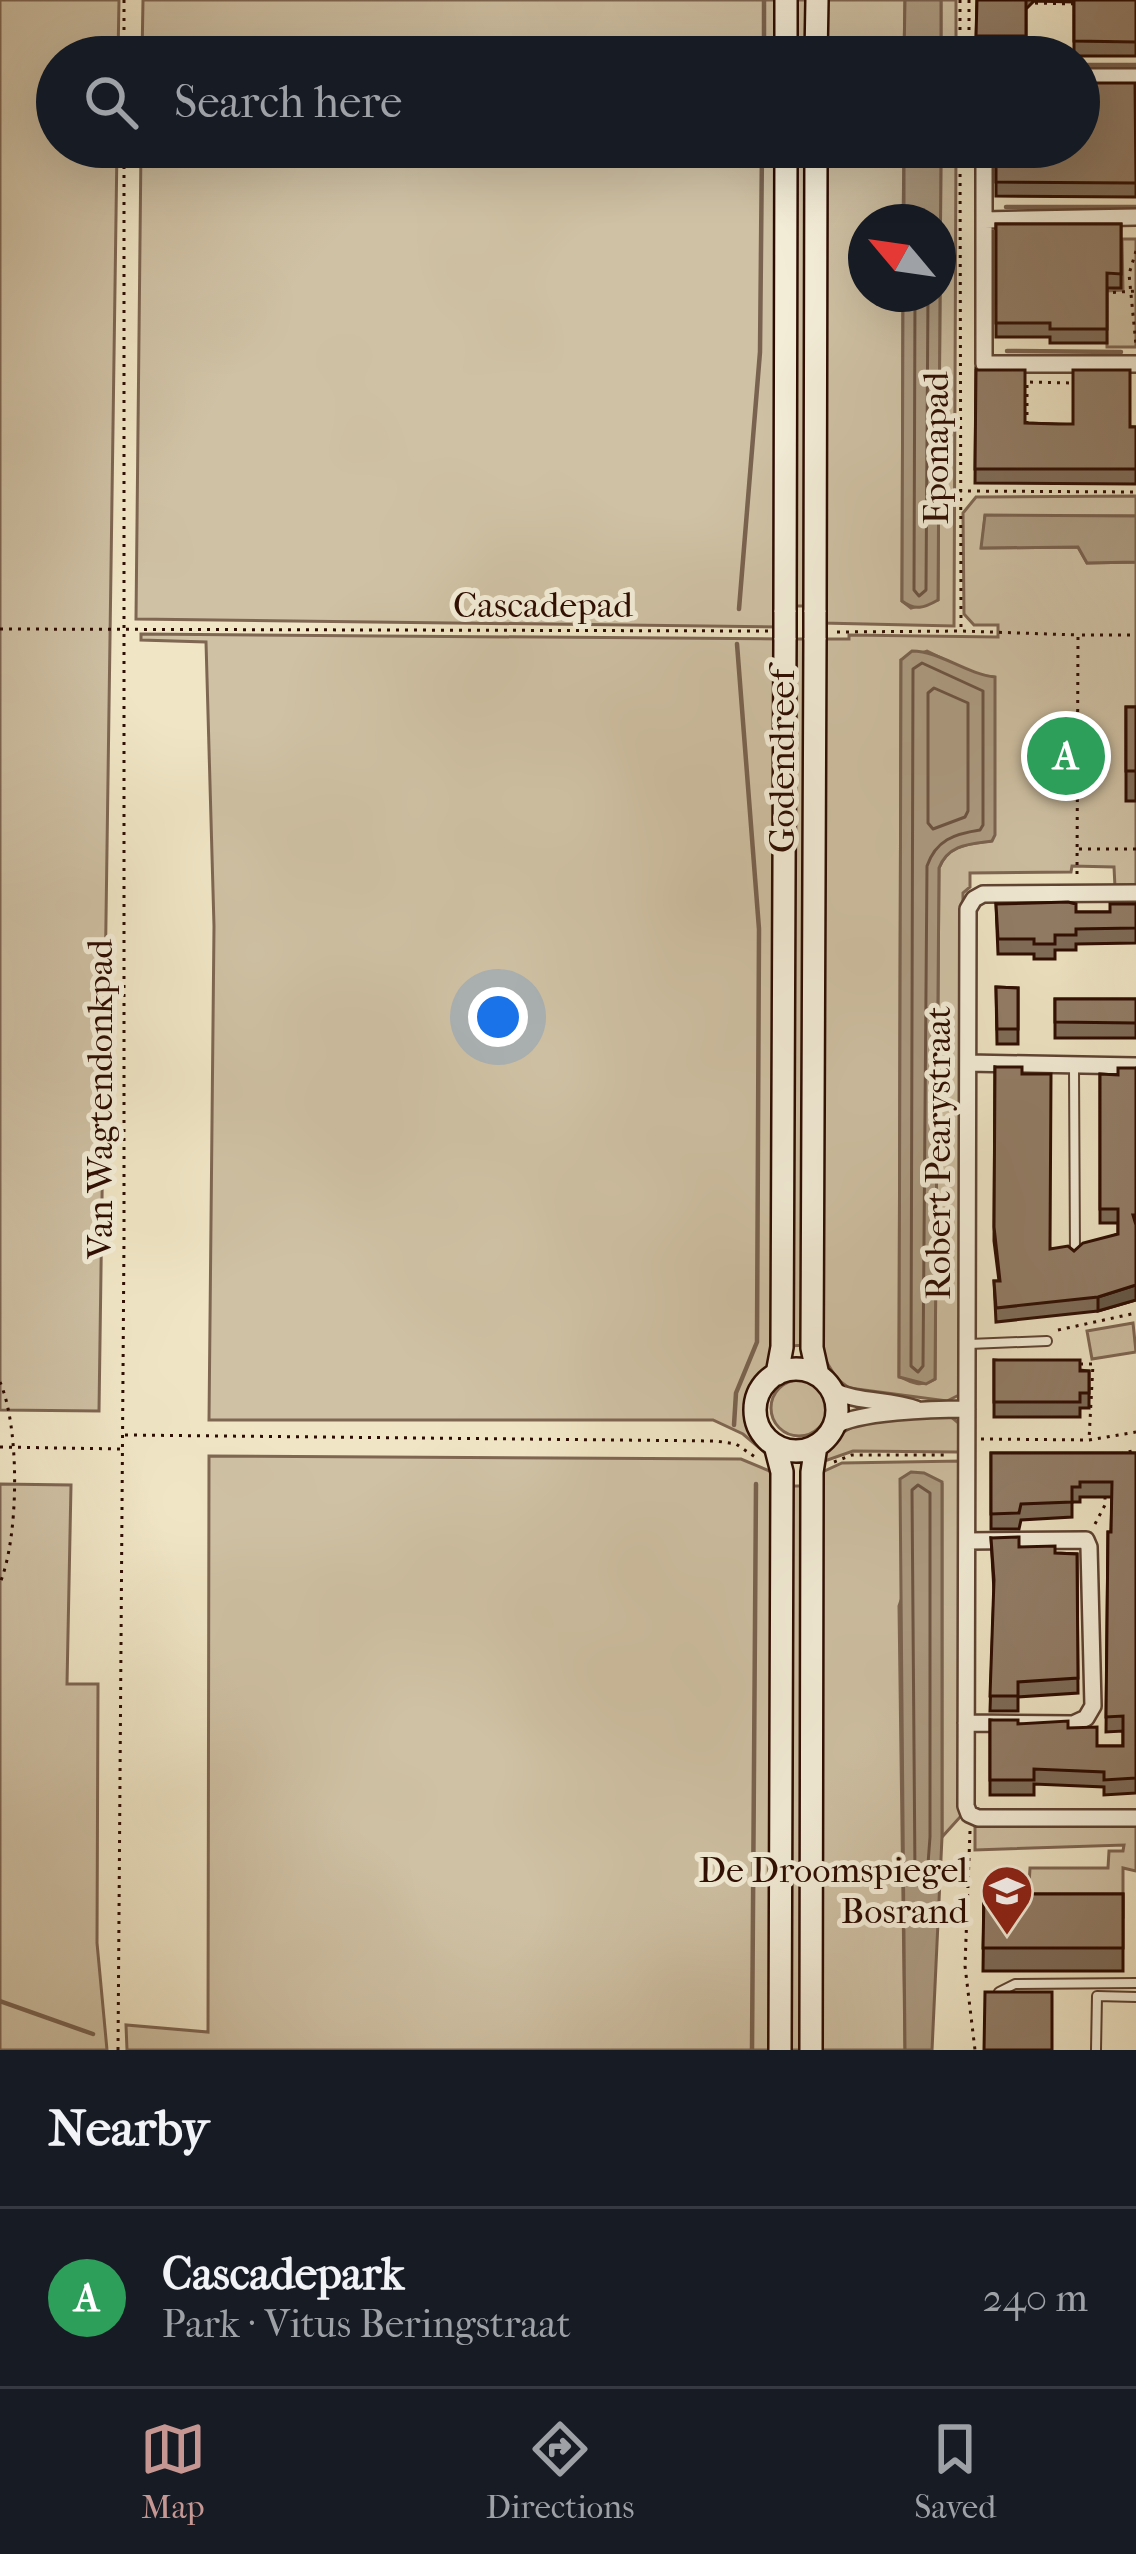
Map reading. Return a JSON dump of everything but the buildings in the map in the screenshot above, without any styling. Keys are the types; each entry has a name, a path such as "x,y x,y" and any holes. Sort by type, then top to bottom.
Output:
{"main road":[{"path":"786,0 786,36"},
{"path":"816,36 817,0"},
{"name":"Godendreef","path":"777,1374 782,1324 778,634 785,612 786,168"},
{"name":"Godendreef","path":"816,168 812,1348 825,1382"},
{"path":"775,1445 796,1451 816,1446 833,1428 837,1409 825,1382 797,1369 777,1374 761,1389 755,1409 761,1430 775,1445 782,1472 780,2050"},
{"path":"811,2050 812,1472 816,1446"}],"street":[{"path":"1100,77 1136,77"},
{"path":"985,168 984,364 1136,364"},
{"path":"984,220 1136,217"},
{"path":"1075,894 1136,893"},
{"name":"Robert Pearystraat","path":"969,1814 968,909 983,894 1075,894"},
{"path":"968,1063 1136,1066"},
{"path":"825,1382 849,1397 898,1402 916,1409"},
{"path":"833,1428 848,1419 916,1409 967,1409"},
{"path":"966,1723 1073,1724 1091,1712 1090,1547 1086,1540 967,1541"},
{"path":"969,1814 1136,1818"}],"lane":[{"path":"1074,1066 1075,1257"},
{"path":"967,1344 1047,1341"},
{"path":"999,1993 1016,1984 1136,1983"},
{"path":"1096,2050 1097,1996 1136,1997"}],"path":[{"path":"124,0 124,36"},
{"path":"960,0 960,36"},
{"path":"969,0 969,36"},
{"path":"1029,0 1094,4"},
{"name":"Van Wagtendonkpad","path":"118,2050 124,1436 124,168"},
{"name":"Eponapad","path":"960,168 961,632"},
{"path":"1136,251 1129,274 1136,345"},
{"path":"1090,293 1133,291"},
{"path":"1028,436 1027,382 1072,382"},
{"path":"959,491 1136,492"},
{"path":"818,627 1136,634"},
{"name":"Cascadepad","path":"0,628 778,634"},
{"path":"1075,894 1078,634"},
{"path":"1078,849 1136,849"},
{"path":"1047,1341 1047,1332 1136,1313"},
{"path":"1070,1364 1093,1364 1089,1440"},
{"path":"0,1382 13,1420 14,1541 0,1582"},
{"path":"812,1472 852,1455 1089,1440 1136,1432"},
{"path":"124,1436 716,1441 736,1444 782,1472"},
{"path":"0,1447 123,1448"},
{"path":"1106,1457 1136,1450"},
{"path":"1086,1540 1105,1505 1106,1481"},
{"path":"969,1814 970,1913 965,1966 975,2050"}],"shaded area":[{"path":"0,0 119,0 118,36 36,36 36,168 117,168 99,1411 0,1410"},
{"path":"143,0 779,0 779,36 142,36"},
{"path":"792,0 812,0 812,36 791,36"},
{"path":"823,0 905,0 904,36 823,36"},
{"path":"941,0 956,0 956,36 941,36"},
{"path":"141,168 779,168 780,627 136,619"},
{"path":"791,168 812,168 811,606 790,606"},
{"path":"823,168 904,168 903,204 848,204 848,312 903,312 902,601 911,608 938,600 940,312 955,312 954,626 822,623"},
{"path":"941,168 956,168 956,204 941,204"},
{"path":"1122,239 1136,239 1136,347 1107,347 1106,291 1123,290"},
{"path":"1136,496 1136,516 985,516 982,548 1078,547 1087,563 1136,562 1136,887 1115,887 1114,867 970,873 970,887 963,893 962,1387 959,1395 947,1401 849,1388 837,1379 821,1353 820,639 849,639 849,635 998,637 998,625 974,625 964,614 963,513 976,497","holes":["927,651 976,675 994,677 991,841 954,850 939,868 935,1379 917,1384 899,1376 901,660"]},
{"path":"141,634 781,639 778,1348 752,1392 748,1412 770,1457 743,1434 713,1420 209,1420 214,926 206,642 141,640"},
{"path":"790,639 811,639 809,1345 788,1346"},
{"path":"1133,1323 1136,1352 1092,1359 1087,1331"},
{"path":"799,1380 819,1388 827,1408 819,1428 799,1436 779,1428 771,1408 779,1388"},
{"path":"949,1415 962,1426 957,1452 853,1451 819,1463 842,1433 857,1425"},
{"path":"209,1456 741,1459 777,1474 777,2050 127,2050 126,2025 208,2032"},
{"path":"961,1461 961,1816 942,1837 942,1483 899,1606 905,2050 817,2050 818,1474 842,1463"},
{"path":"0,1484 71,1485 67,1684 98,1684 97,1943 107,2050 0,2050"},
{"path":"788,1486 808,1486 807,2050 787,2050"},
{"path":"975,1824 1136,1824 1136,1871 1123,1868 1123,1917 984,1916 984,1885 1029,1885 1030,1868 1108,1868 1109,1851 1123,1851 1124,1845 975,1850"}],"water":[{"path":"905,0 941,0 941,36 904,36"},
{"path":"904,168 941,168 941,204 904,204"},
{"path":"903,312 940,312 938,600 920,607 902,601"},
{"path":"985,515 1136,516 1136,562 1087,563 1078,547 981,548"},
{"path":"912,651 995,677 995,835 992,841 954,850 939,868 935,1379 926,1384 899,1377 901,660"},
{"path":"911,1472 942,1482 942,1837 932,2050 905,2050 900,1479"}],"waterway":[{"path":"764,0 764,36"},
{"path":"1100,65 1136,65"},
{"path":"739,609 760,352 762,168"},
{"path":"1006,207 1136,207"},
{"path":"1007,351 1121,352"},
{"path":"734,1425 736,1393 757,1342 759,929 737,644"},
{"path":"752,2050 756,1484"},
{"path":"0,2001 93,2034"}],"place":[{"name":"Cascadepark","path":"1066,756"},
{"name":"De Droomspiegel Bosrand","path":"1007,1937"}]}
